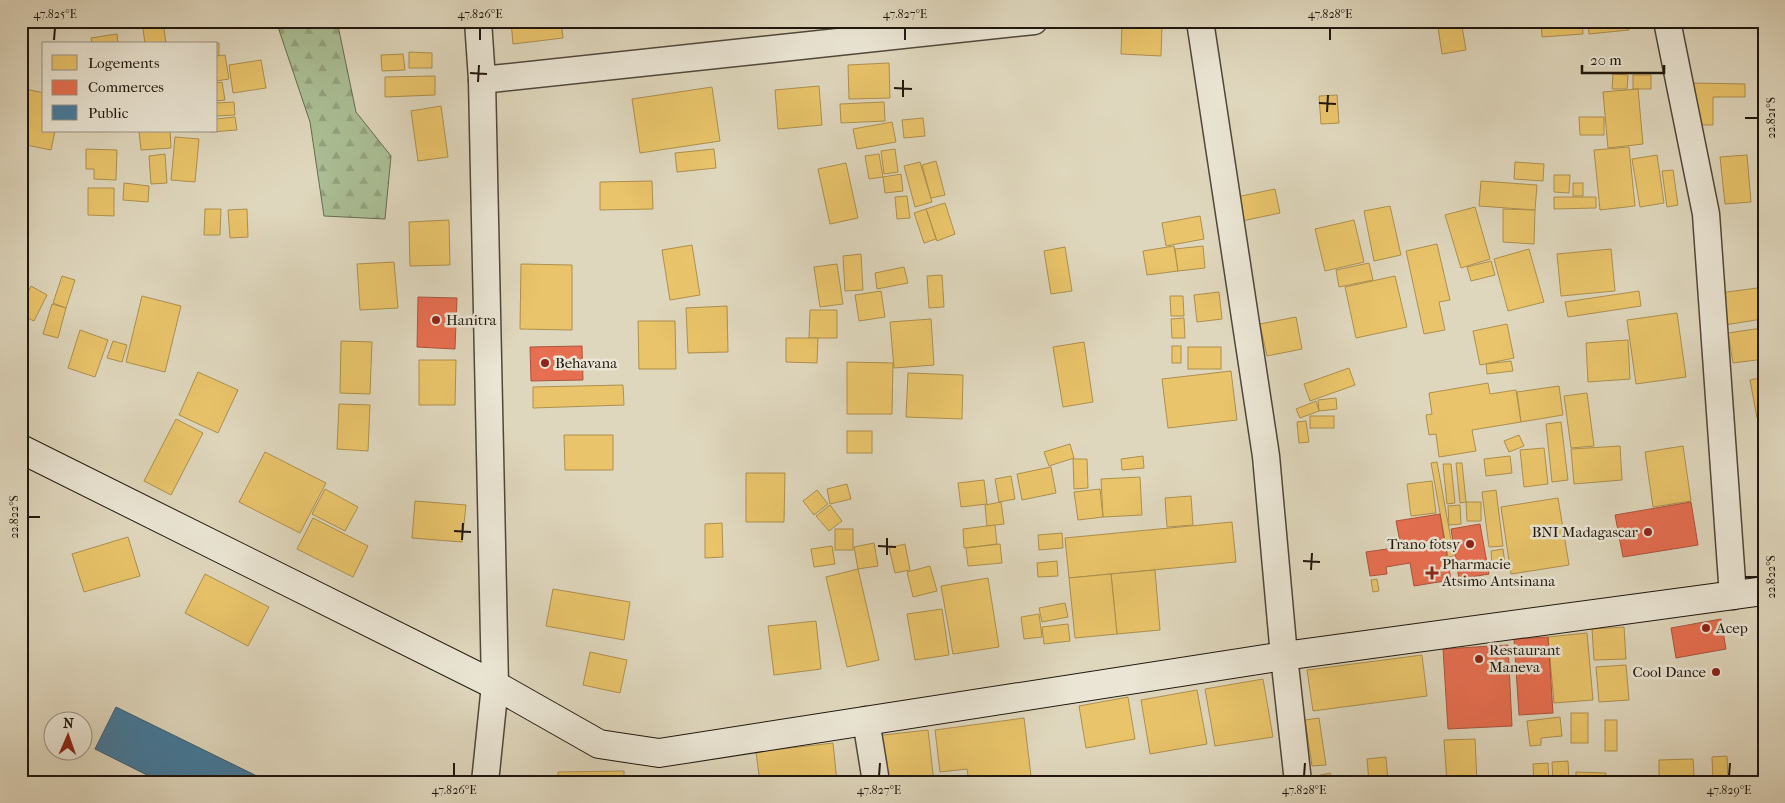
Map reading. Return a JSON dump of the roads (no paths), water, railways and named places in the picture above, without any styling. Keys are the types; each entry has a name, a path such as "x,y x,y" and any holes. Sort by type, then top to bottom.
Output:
{"main road":[{"path":"21,449 494,685 599,744 659,753 1284,656 1764,591"}],"street":[{"path":"478,21 482,80 494,685 485,782"},
{"path":"482,80 1034,21"},
{"path":"1200,21 1266,456 1284,656 1298,782"},
{"path":"1667,21 1706,214 1733,596"},
{"path":"866,720 876,782"}],"place":[{"name":"Hanitra","path":"436,320"},
{"name":"Behavana","path":"545,363"},
{"name":"BNI Madagascar","path":"1648,532"},
{"name":"Trano fotsy","path":"1470,544"},
{"name":"Pharmacie Atsimo Antsinana","path":"1432,573"},
{"name":"Acep","path":"1706,628"},
{"name":"Restaurant Maneva","path":"1479,659"},
{"name":"Cool Dance","path":"1716,672"}]}
